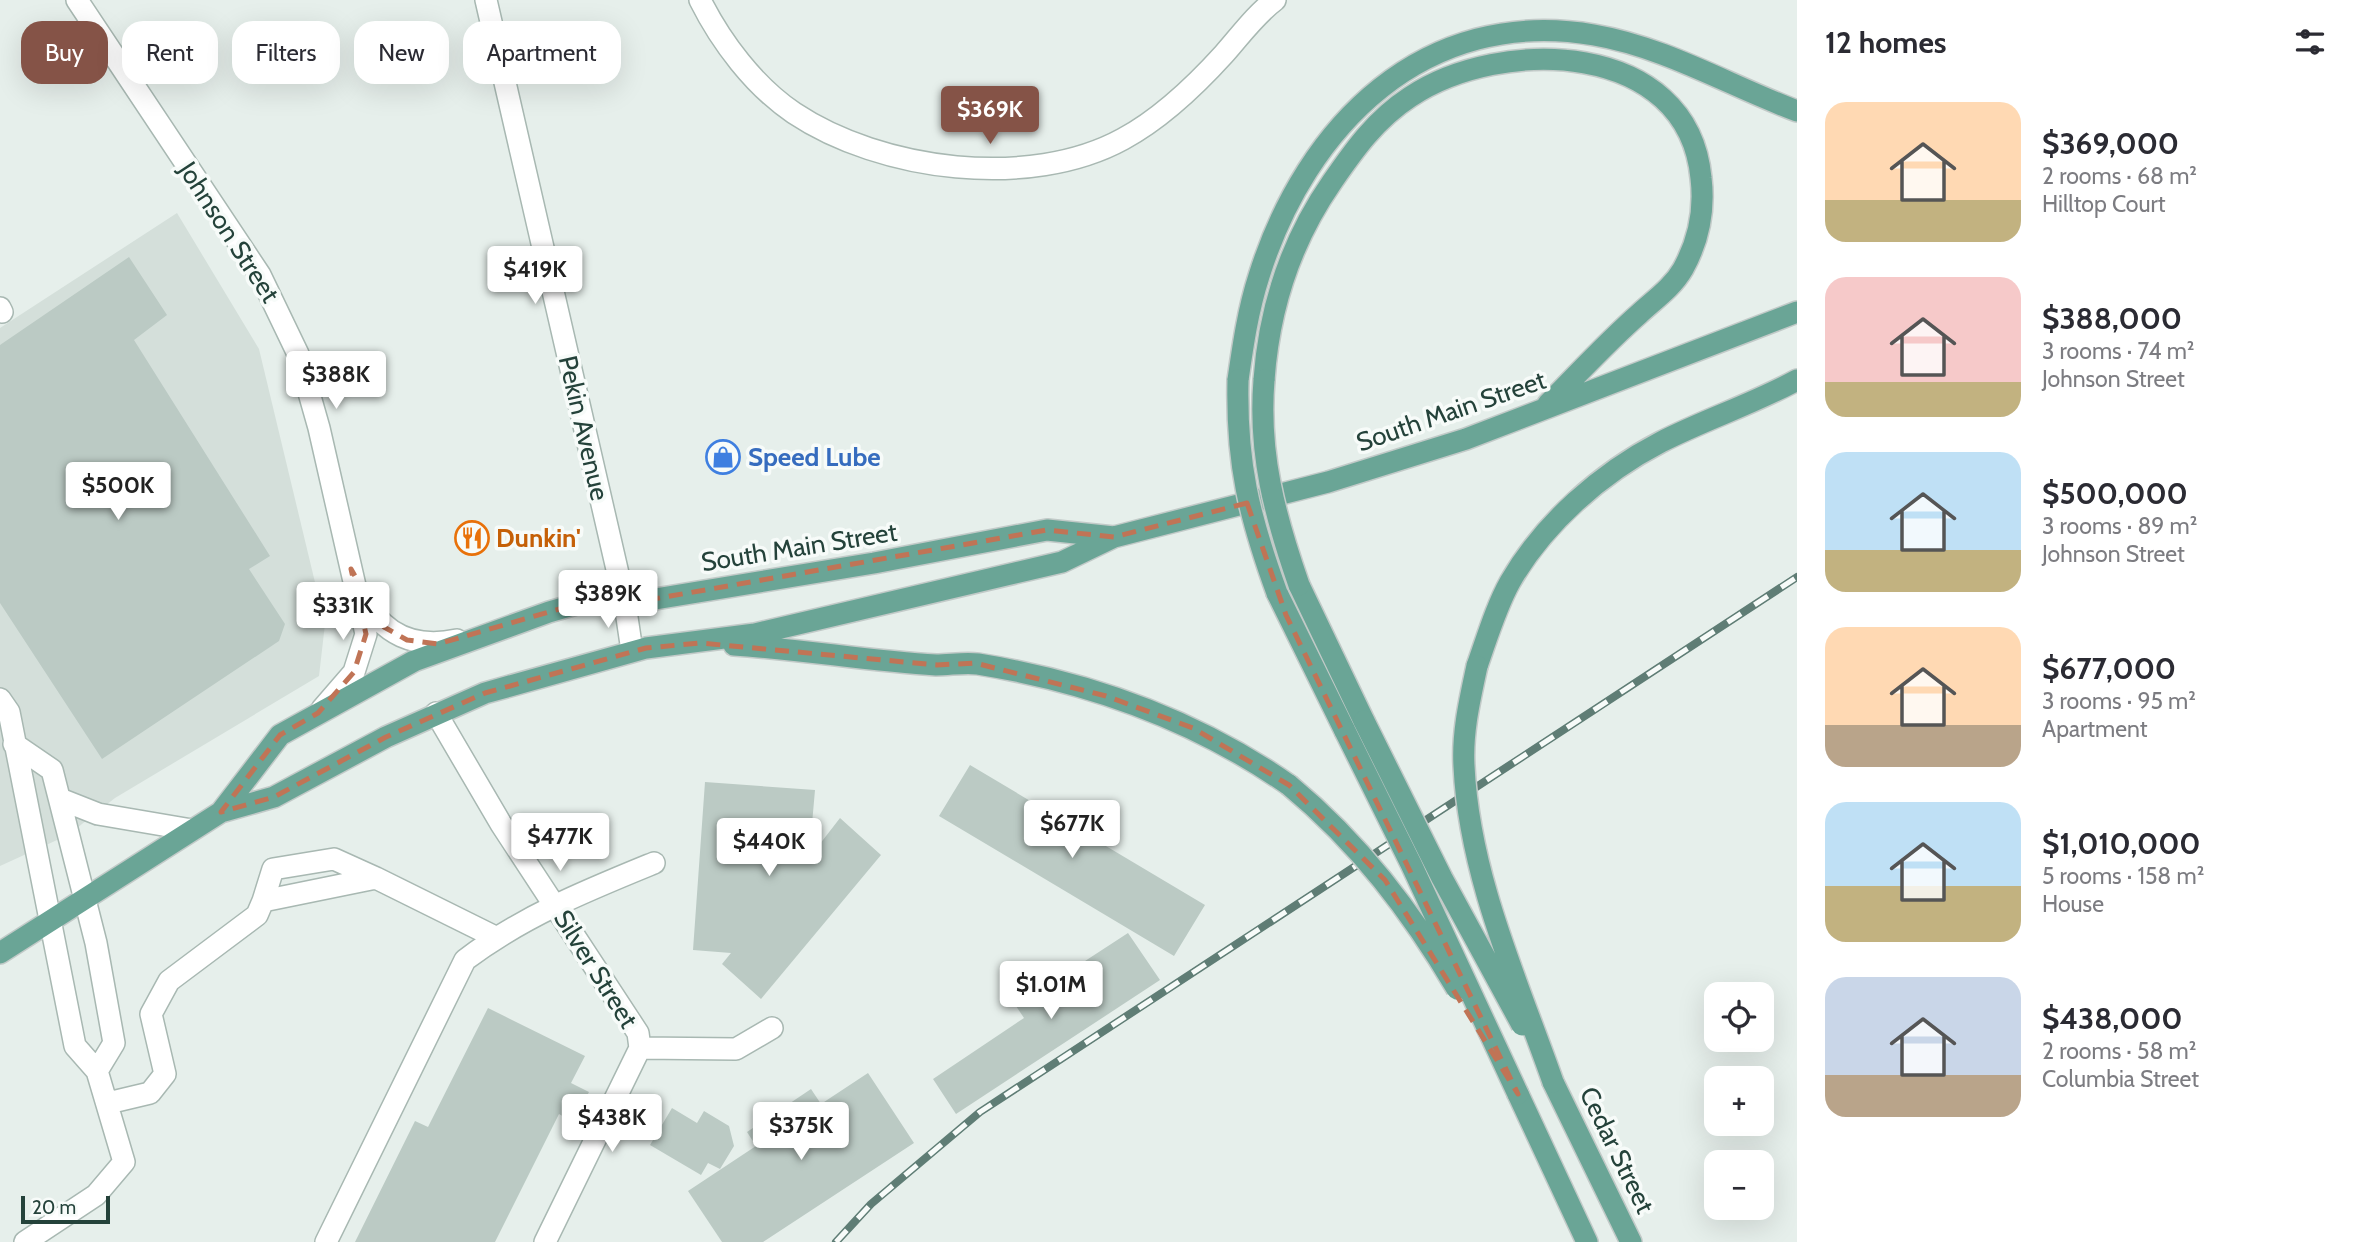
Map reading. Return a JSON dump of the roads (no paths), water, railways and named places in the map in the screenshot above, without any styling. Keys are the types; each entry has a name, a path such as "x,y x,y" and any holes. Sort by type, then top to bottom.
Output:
{"main road":[{"path":"1587,1242 1411,863 1277,593 1256,535 1240,467 1238,380 1246,328 1258,279 1289,203 1315,157 1353,111 1407,67 1448,46 1524,30 1592,34 1657,52 1797,111"},
{"path":"1542,410 1670,287 1690,255 1704,205 1696,146 1675,112 1656,94 1622,73 1560,59 1502,61 1454,74 1401,103 1360,141 1300,234 1280,287 1269,331 1263,416 1269,485 1278,525 1299,585 1442,878 1553,1082"},
{"name":"South Main Street","path":"0,953 221,812 274,797 354,753 436,713 523,681 632,651 755,634 1062,562 1114,537 1328,482 1466,439 1797,313"},
{"path":"1553,1082 1485,888 1469,819 1464,764 1465,728 1476,666 1509,584 1533,546 1565,512 1619,469 1660,443 1797,380"},
{"name":"South Main Street","path":"221,812 280,735 414,661 479,636 580,603 625,604 874,563 1047,530 1114,537"},
{"path":"700,643 802,649 937,665 975,663 1116,699 1194,728 1249,758 1289,785 1361,851 1385,880 1453,982 1518,1094"},
{"name":"Cedar Street","path":"1553,1082 1631,1242"}],"street":[{"name":"Johnson Street","path":"77,0 277,305 298,354 319,428 365,643 350,679 318,713"},
{"name":"Pekin Avenue","path":"486,0 625,604 632,651"},
{"path":"700,0 712,23 744,66 794,113 842,139 888,154 976,167 1055,164 1078,159 1125,138 1169,108 1275,0"},
{"name":"Johnson Street","path":"351,569 375,618 394,634 407,640 438,644 479,636"},
{"path":"0,699 9,712 75,1046 97,1071 124,1162 96,1195 25,1242"},
{"name":"Silver Street","path":"436,713 501,824 638,1032 640,1048"},
{"path":"14,744 52,770 60,799 114,1043 97,1071"},
{"path":"60,799 98,814 192,830"},
{"path":"108,1103 149,1093 165,1074 151,1014 169,981 257,915 273,869 334,859 495,937"},
{"path":"326,1242 465,960 495,937 556,904 654,863"},
{"path":"262,901 376,878"},
{"path":"545,1242 640,1048 736,1049 772,1028"}],"railway":[{"path":"836,1242 871,1204 980,1112 1797,577"}],"place":[{"name":"Speed Lube","path":"723,457"},
{"name":"Dunkin'","path":"472,538"}]}
